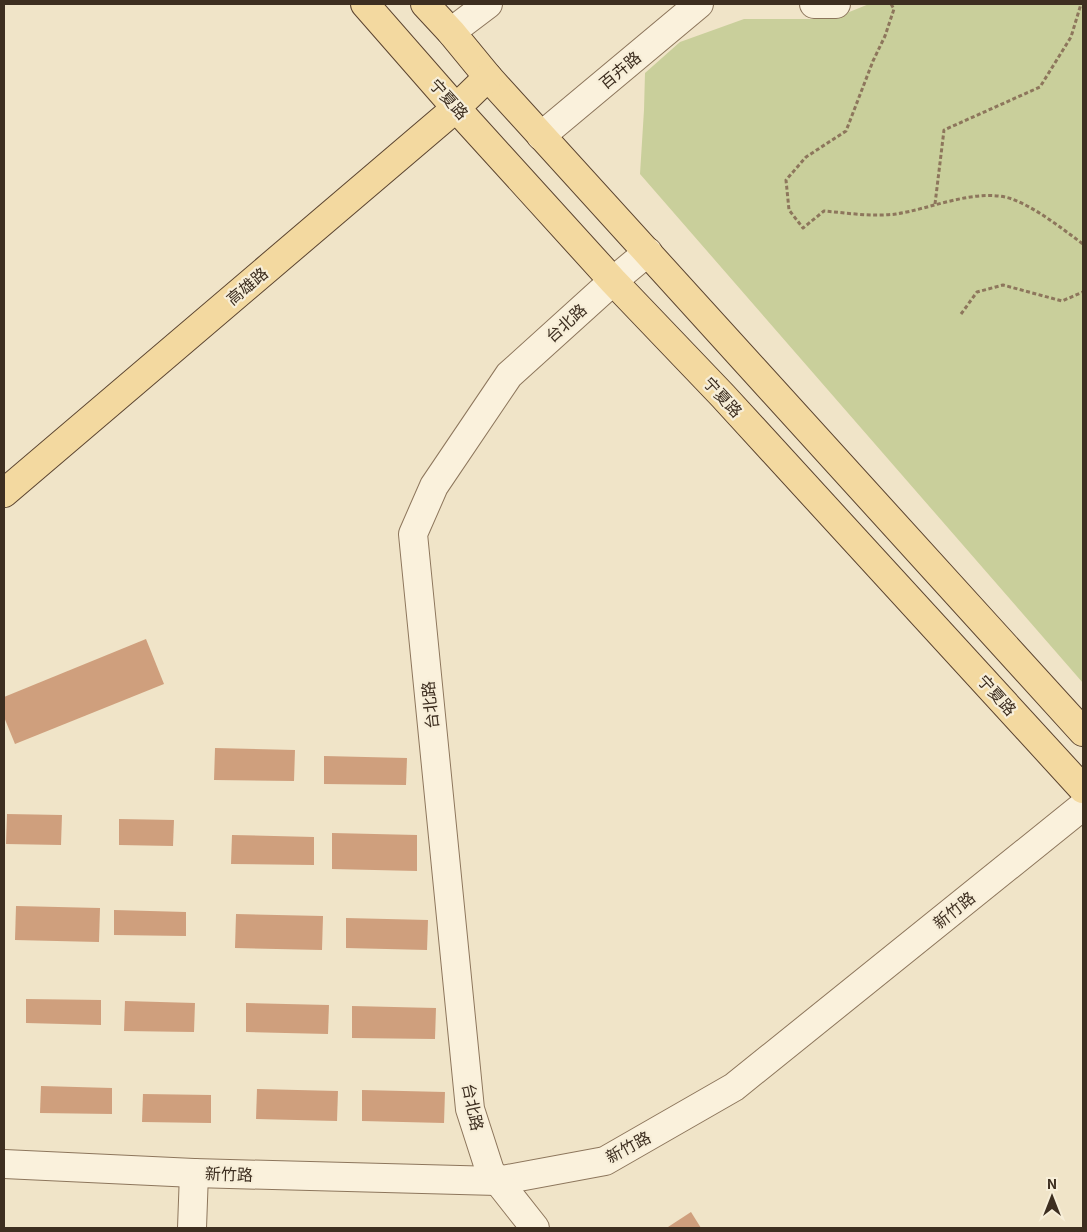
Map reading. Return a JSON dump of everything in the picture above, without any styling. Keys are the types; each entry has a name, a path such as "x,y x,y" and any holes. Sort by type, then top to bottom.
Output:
{"main road":[{"name":"宁夏路","path":"365,4 456,108 613,281 723,396 1083,789"},
{"path":"425,4 541,136 1083,732"},
{"name":"高雄路","path":"4,493 456,108 488,77"}],"street":[{"path":"451,32 488,4"},
{"name":"百卉路","path":"541,136 699,4"},
{"path":"814,4 836,4"},
{"name":"台北路","path":"535,1228 490,1171 470,1109 413,534 434,486 509,375 648,252"},
{"name":"新竹路","path":"4,1164 194,1173 498,1181 605,1161 734,1087 1083,806"},
{"path":"192,1228 194,1173"}],"path":[{"path":"891,4 894,9 885,36 873,61 846,131 806,157 786,180 789,210 803,228 824,211 857,214 896,214 934,204 985,195 1011,199 1039,213 1083,244"},
{"path":"934,204 944,130 1040,87 1071,37 1081,4"},
{"path":"961,314 976,292 1003,285 1062,301 1083,292"}],"green space":[{"path":"869,4 1083,4 1083,683 640,174 645,73 680,42 744,19 832,19"}],"building":[{"path":"146,639 164,684 15,744 4,717 4,697"},
{"path":"215,748 295,750 294,781 214,780"},
{"path":"324,756 407,758 406,785 324,784"},
{"path":"7,814 62,815 61,845 6,844"},
{"path":"119,819 174,820 173,846 119,845"},
{"path":"332,833 417,835 417,871 332,869"},
{"path":"232,835 314,837 314,865 231,864"},
{"path":"16,906 100,908 99,942 15,940"},
{"path":"114,910 186,912 186,936 114,935"},
{"path":"236,914 323,916 322,950 235,948"},
{"path":"346,918 428,920 427,950 346,948"},
{"path":"26,999 101,1000 101,1025 26,1023"},
{"path":"125,1001 195,1003 194,1032 124,1031"},
{"path":"246,1003 329,1005 328,1034 246,1032"},
{"path":"352,1006 436,1008 435,1039 352,1038"},
{"path":"41,1086 112,1088 112,1114 40,1113"},
{"path":"257,1089 338,1091 337,1121 256,1119"},
{"path":"362,1090 445,1092 444,1123 362,1121"},
{"path":"143,1094 211,1095 211,1123 142,1122"},
{"path":"691,1212 701,1228 668,1227"}]}
